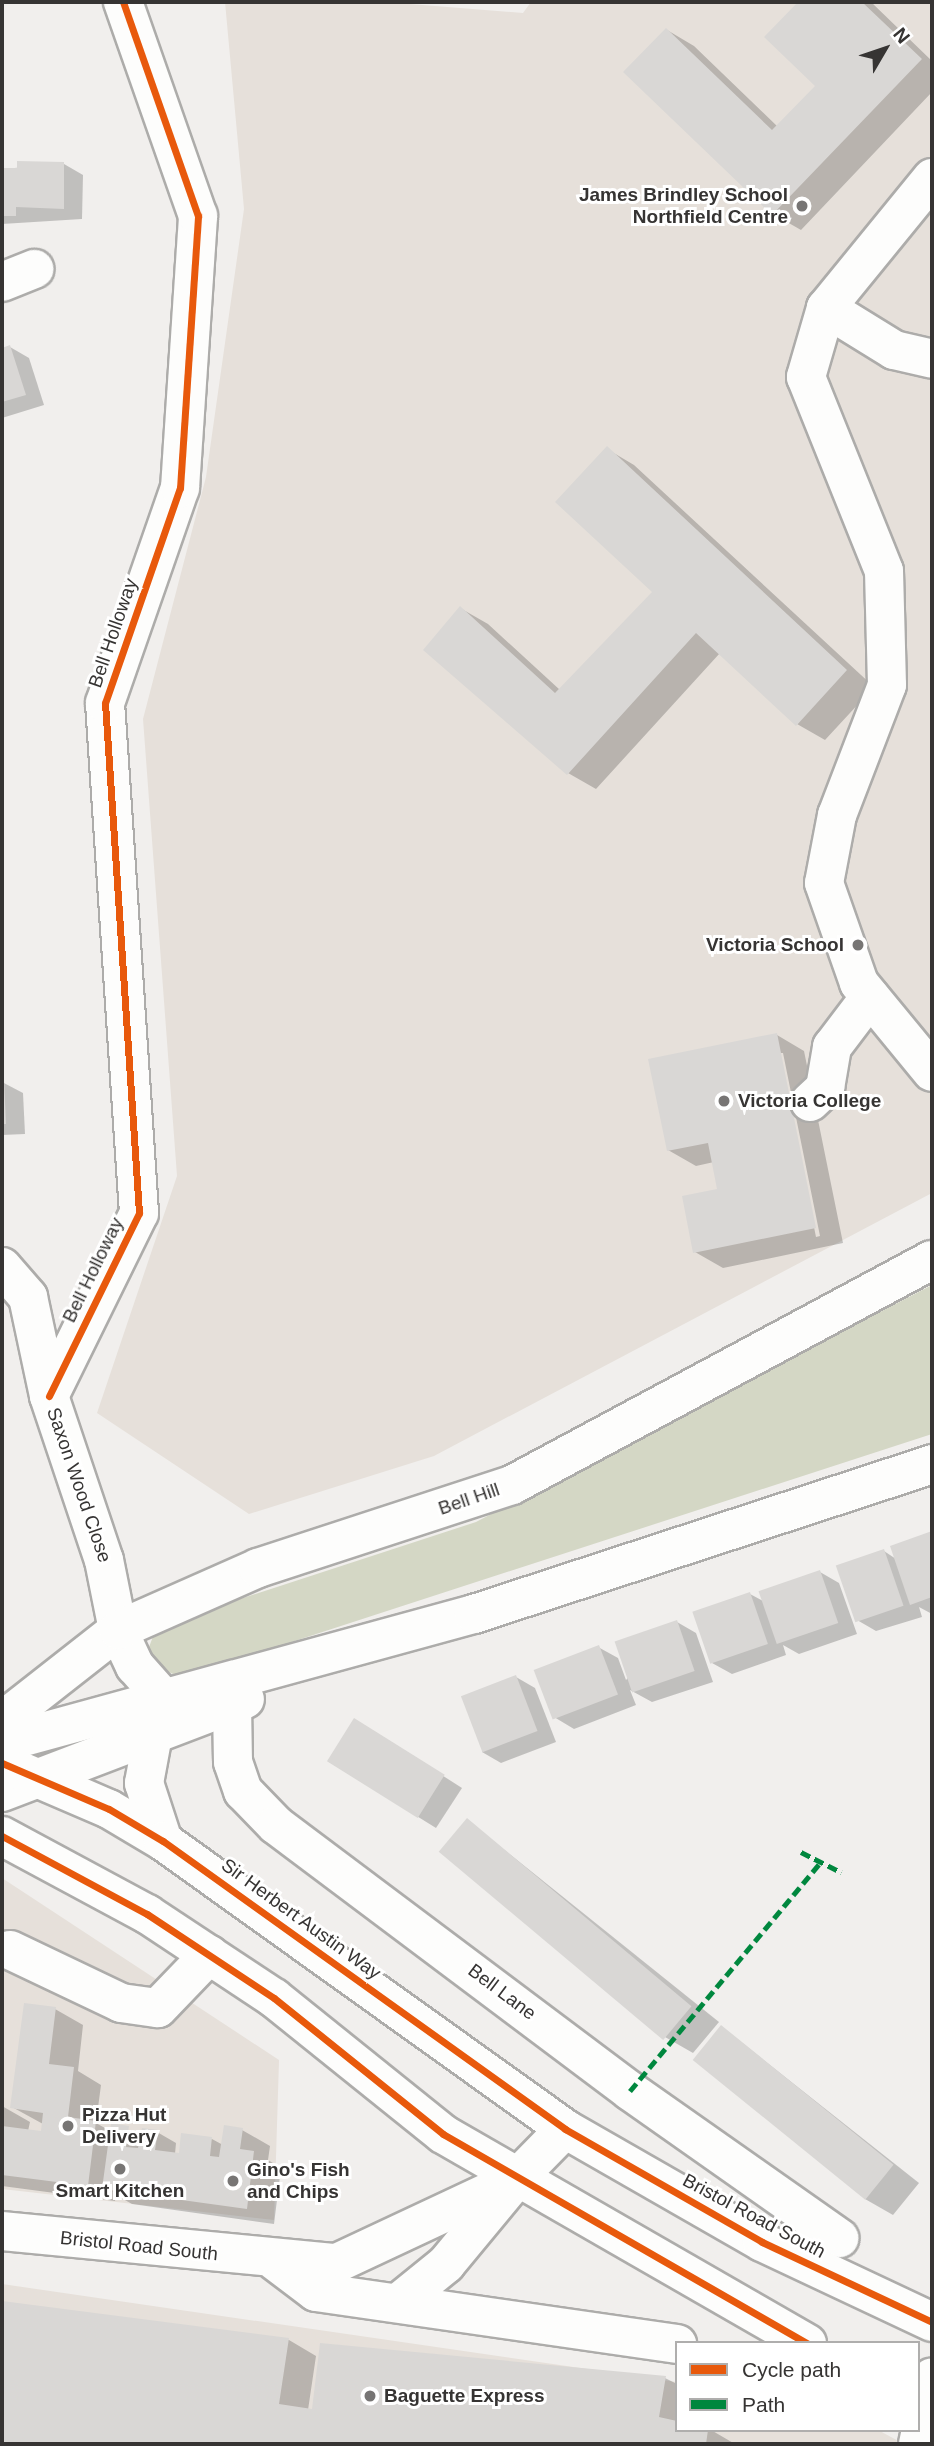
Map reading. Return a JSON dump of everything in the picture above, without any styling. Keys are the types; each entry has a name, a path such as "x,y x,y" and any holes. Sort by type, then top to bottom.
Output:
{"main road":[{"name":"Bell Holloway","path":"49,1396 139,1213 105,703 180,488 198,216 123,2"},
{"path":"932,178 826,308 806,377 884,571 887,685 836,815 824,883 859,983 932,1072"},
{"path":"826,308 894,350 932,359"},
{"path":"810,1102 825,1088 832,1047 870,997"},
{"name":"Bell Hill","path":"2,1720 118,1630 258,1568 512,1485 932,1260"},
{"name":"Saxon Wood Close","path":"2,1267 28,1297 49,1396 104,1560 118,1630 135,1666 166,1701"},
{"path":"2,1743 372,1644 932,1464"},
{"path":"2,1792 38,1776 152,1740 372,1644"},
{"name":"Bell Lane","path":"232,1705 233,1762 243,1791 276,1825 630,2091 839,2238"},
{"path":"152,1740 144,1783 163,1841"},
{"name":"Sir Herbert Austin Way","path":"2,1763 38,1776 163,1841 565,2129"},
{"path":"2,1836 209,1955 443,2134 516,2179 803,2341"},
{"path":"10,1950 121,2003 158,2008 209,1955"},
{"path":"398,2303 446,2264 516,2179 565,2129"},
{"name":"Bristol Road South","path":"565,2129 762,2242 932,2322"},
{"name":"Bristol Road South","path":"2,2231 275,2261 337,2263 516,2179"},
{"path":"275,2261 316,2292 675,2344"},
{"path":"918,2444 928,2391"}],"shaded area":[{"path":"225,2 385,2 523,13 531,2 932,2 932,1193 434,1456 249,1514 97,1413 177,1176 143,719 206,477 244,209"},
{"path":"2,1878 279,2060 274,2220 2,2189"},
{"path":"2,2284 675,2382 675,2432 882,2432 904,2444 2,2444"}],"green space":[{"path":"932,1285 932,1434 181,1678 159,1667 149,1647 154,1634 191,1615 476,1522"}],"building":[{"path":"798,2 862,2 922,59 772,215 623,72 666,28 772,130 815,86 764,37"},
{"path":"17,161 64,162 64,209 16,207 16,216 2,216 2,168 17,168"},
{"path":"10,345 26,395 2,402 2,348"},
{"path":"607,446 847,670 796,726 696,633 567,775 423,650 460,606 555,693 652,592 555,502"},
{"name":"Victoria College","path":"777,1033 816,1228 693,1253 682,1196 717,1189 708,1143 667,1151 648,1059"},
{"path":"4,1080 6,1124 2,1124"},
{"path":"932,1531 932,1597 910,1605 890,1546"},
{"path":"884,1549 904,1606 855,1622 836,1566"},
{"path":"820,1570 838,1623 777,1644 759,1591"},
{"path":"750,1592 768,1644 710,1664 692,1612"},
{"path":"677,1620 695,1671 632,1693 615,1641"},
{"path":"599,1645 618,1694 553,1720 534,1670"},
{"path":"516,1675 538,1731 482,1752 461,1696"},
{"path":"354,1718 445,1775 418,1818 327,1761"},
{"path":"467,1818 691,2006 663,2040 439,1852"},
{"path":"24,2003 56,2007 49,2064 74,2067 68,2117 96,2121 88,2186 2,2175 2,2126 41,2131 43,2113 10,2108"},
{"path":"721,2025 894,2165 865,2200 693,2060"},
{"path":"111,2123 129,2126 126,2147 138,2148 142,2128 158,2130 155,2150 179,2153 181,2133 212,2137 210,2156 219,2157 224,2125 243,2128 240,2149 254,2151 247,2209 102,2189"},
{"path":"2,2301 289,2338 279,2404 312,2409 320,2343 666,2376 659,2417 675,2421 675,2432 708,2432 706,2444 2,2444"}],"marked path":[{"path":"801,1852 841,1872"},
{"path":"630,2091 820,1863"}],"cycle path":[{"path":"49,1396 139,1213 105,703 180,488 198,216 123,2"},
{"path":"2,1763 109,1809 163,1841 565,2129 762,2242 932,2322"},
{"path":"2,1836 147,1914 274,1998 443,2134 804,2341"}],"place":[{"name":"James Brindley School Northfield Centre","path":"802,206"},
{"name":"Victoria School","path":"858,945"},
{"name":"Victoria College","path":"724,1101"},
{"name":"Pizza Hut Delivery","path":"68,2126"},
{"name":"Smart Kitchen","path":"120,2169"},
{"name":"Gino's Fish and Chips","path":"233,2181"},
{"name":"Baguette Express","path":"370,2396"}]}
